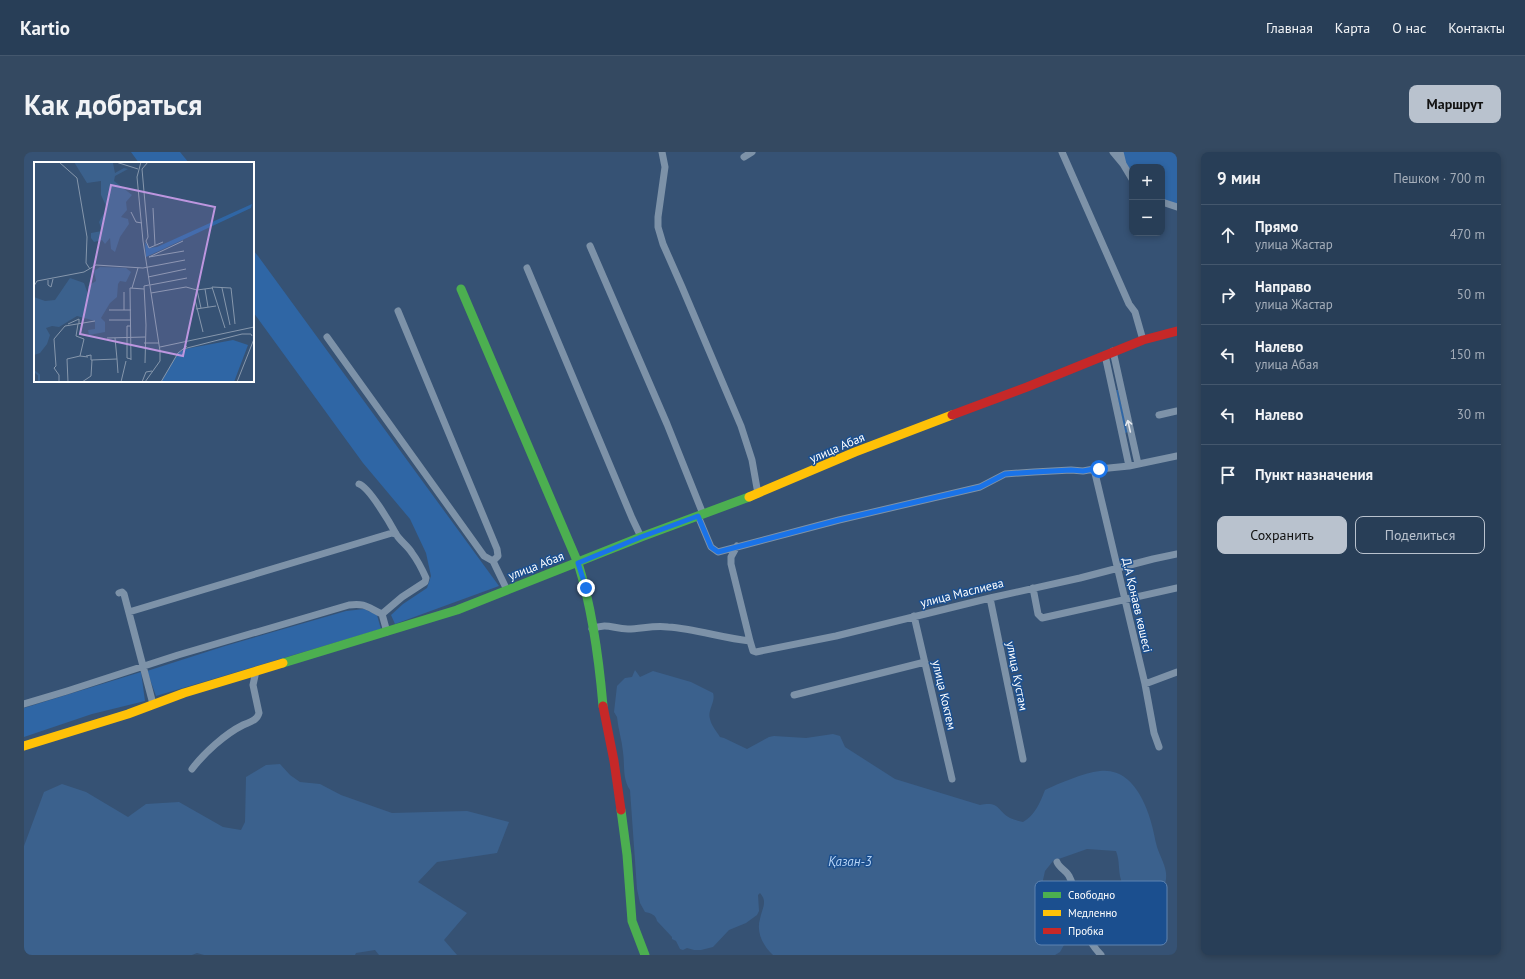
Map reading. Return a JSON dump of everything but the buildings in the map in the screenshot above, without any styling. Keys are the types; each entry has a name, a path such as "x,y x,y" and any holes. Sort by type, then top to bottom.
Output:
{"main road":[{"path":"461,290 578,563 586,588 622,815 632,921 645,955"},
{"name":"улица Абая","path":"24,746 256,671 457,610 641,537 758,494 856,452 1027,387 1109,353 1143,340 1177,331"}],"street":[{"path":"744,157 752,152"},
{"path":"1062,152 1129,304 1135,312 1143,340"},
{"path":"1113,152 1129,174"},
{"path":"1120,152 1123,164"},
{"path":"663,153 665,168 658,227 663,244 741,426 752,460 758,494"},
{"path":"1165,203 1177,207"},
{"path":"590,246 667,424 701,515 711,547 718,552 839,520 980,487 1005,474 1071,470 1083,471 1129,466 1177,456"},
{"path":"527,268 641,537"},
{"path":"398,311 497,549 498,556 493,561"},
{"path":"327,338 484,556 493,561 507,590"},
{"path":"1109,353 1138,464"},
{"path":"1109,353 1129,466"},
{"path":"1159,415 1177,411"},
{"name":"Д.А Қонаев көшесі","path":"1094,469 1145,684 1154,733 1159,747"},
{"path":"359,484 362,484 369,492 396,534 412,553 426,578 425,582 402,597 382,614"},
{"path":"129,612 392,533 396,534"},
{"path":"592,629 603,625 628,629 667,626 732,640 750,641 731,564 731,557 737,546"},
{"name":"улица Маслиева","path":"750,641 753,651 762,652 836,636 914,616 1177,554"},
{"path":"1033,588 1038,614 1042,618 1125,598 1177,588"},
{"path":"119,593 122,592 124,594 153,704"},
{"name":"улица Кустам","path":"990,598 1023,759"},
{"path":"24,704 349,605 362,604 382,614 387,632"},
{"name":"улица Коктем","path":"914,616 952,779"},
{"path":"794,695 925,662"},
{"path":"192,769 199,760 220,741 258,716 259,713 253,685 256,671"},
{"path":"1145,684 1177,672"},
{"path":"1057,862 1068,875 1070,881"},
{"path":"1093,945 1101,955"}],"shaded area":[{"path":"131,152 180,152 188,162 138,162"},
{"path":"1117,152 1177,152 1177,208 1165,203 1165,164 1129,164 1129,173"},
{"path":"254,251 499,586 395,624 391,615 403,604 427,588 431,576 426,553 410,519 363,463 254,313"},
{"path":"1116,390 1118,390 1128,432 1125,433"},
{"path":"364,609 377,615 381,629 156,696 147,671 225,646 346,611"},
{"path":"141,672 145,701 92,714 24,737 24,708"}],"water":[{"name":"Қазан-3","path":"635,670 640,677 653,671 691,682 713,693 714,696 709,716 713,726 720,737 747,749 769,737 774,736 806,738 833,734 840,736 845,747 895,779 980,805 991,804 998,807 1010,818 1023,822 1034,812 1045,790 1086,774 1100,771 1113,772 1124,777 1133,785 1146,807 1166,873 1165,881 1122,881 1116,851 1087,849 1053,861 1045,871 1043,881 1035,881 1035,945 1064,945 1060,952 1055,955 773,955 763,943 760,934 759,924 764,899 760,893 758,895 759,911 757,915 746,923 729,930 713,947 701,950 687,948 683,950 680,949 676,941 672,939 672,937 654,916 645,912 640,903 637,889 630,790 626,781 622,743 617,717 614,712 617,686 625,678 632,677"},
{"path":"280,764 290,775 300,782 320,784 341,795 392,813 467,811 509,822 497,853 437,862 418,882 467,913 444,940 457,955 379,955 375,950 356,953 355,955 204,955 197,953 192,955 24,955 24,846 44,792 62,784 86,792 128,817 146,804 179,802 223,827 241,830 245,822 246,777 266,765"}],"traffic: fast":[{"path":"461,289 578,563 594,634 603,706"},
{"path":"283,663 457,610 641,537 749,497"},
{"path":"621,810 627,855 632,921 645,955"}],"traffic: slow":[{"path":"749,497 855,452 952,415"},
{"path":"24,746 128,714 184,693 283,663"}],"traffic: jam":[{"path":"952,415 1027,387 1143,340 1177,331"},
{"path":"603,706 614,761 621,810"}],"route":[{"path":"586,588 578,563 641,537 698,516 711,547 718,552 839,520 980,487 1005,474 1099,469"}]}
